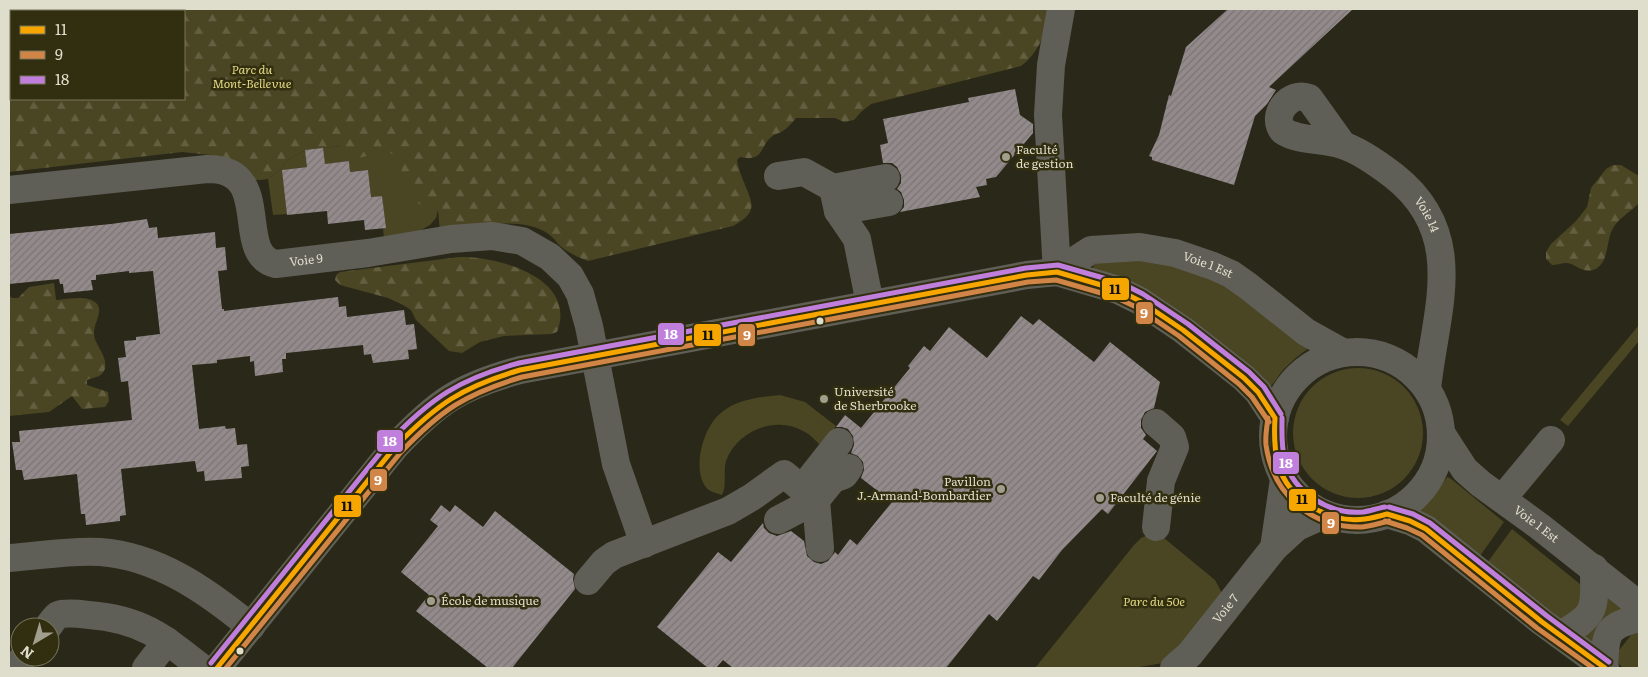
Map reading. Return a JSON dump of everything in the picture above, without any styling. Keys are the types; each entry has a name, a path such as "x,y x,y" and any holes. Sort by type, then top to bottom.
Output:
{"lane":[{"path":"1057,272 1048,115 1051,65 1061,9"},
{"name":"Voie 14","path":"1342,144 1380,166 1416,196 1428,216 1438,240 1442,258 1442,298 1436,324 1428,389"},
{"name":"Voie 9","path":"9,190 220,169 232,174 246,189 260,254 267,260 281,264 480,236 502,236 532,245 566,271 580,294 586,312 616,464 644,544"},
{"path":"778,176 804,172 835,199 857,239 870,304"},
{"path":"835,199 888,190"},
{"name":"Voie 1 Est","path":"1057,272 1091,250 1140,247 1166,251 1203,262 1231,274 1306,332 1342,352"},
{"path":"217,668 403,438 438,405 466,388 493,377 528,368 1027,275 1057,272 1118,290 1149,306 1244,378 1258,392 1275,418"},
{"path":"1390,358 1416,342 1436,324"},
{"path":"1365,351 1390,358 1408,368 1428,389 1440,416 1443,436 1440,457 1435,471 1425,486 1404,505 1387,514 1362,520 1326,514 1302,500 1284,479 1274,454 1273,435 1275,418 1281,400 1296,378 1319,360 1342,352 1365,351"},
{"path":"1156,423 1172,437 1175,447 1161,481 1156,527"},
{"name":"Voie 1 Est","path":"1443,436 1465,470 1481,484 1594,568 1639,605"},
{"path":"1502,499 1551,440"},
{"path":"809,494 839,442"},
{"path":"778,520 809,494 833,479 844,475 849,468"},
{"path":"588,581 609,559 728,511 752,497 784,474 809,494 820,548"},
{"path":"1274,548 1284,479"},
{"name":"Voie 7","path":"1174,668 1190,654 1274,548 1297,527 1326,514"},
{"path":"1387,514 1410,521 1426,529 1604,668"},
{"path":"9,558 90,552 135,559 160,567 186,580 224,605 251,627"},
{"path":"1560,635 1581,623 1590,614 1594,602 1594,568"},
{"path":"56,617 64,614 98,616 140,625 168,641 202,668"},
{"path":"1604,668 1605,644 1611,629 1621,623 1639,618"},
{"path":"146,668 168,641"}],"green space":[{"name":"Parc du Mont-Bellevue","path":"9,9 1051,9 1047,25 1037,48 1033,55 1021,66 871,104 854,120 844,122 835,118 796,118 785,129 769,139 758,155 748,158 740,157 737,160 752,206 747,216 733,226 588,261 564,249 547,233 523,225 495,224 440,233 438,210 424,206 409,195 402,176 400,160 397,156 390,153 384,152 354,159 350,158 342,146 305,150 285,162 283,167 268,179 254,180 228,159 182,152 9,172"},
{"path":"431,136 438,210 436,218 430,225 412,235 384,238 383,228 385,227 382,196 371,197 368,170 350,172 349,161 283,170 287,214 273,215 268,179 283,167 285,162 305,150"},
{"path":"1613,165 1621,165 1639,176 1639,203 1612,230 1606,253 1598,267 1589,271 1567,263 1552,265 1546,259 1546,252 1551,244 1576,221 1587,207 1591,188 1606,169"},
{"path":"1136,254 1214,276 1309,348 1287,366 1268,388 1093,272 1094,260"},
{"path":"459,257 494,261 513,266 546,284 556,297 560,313 557,332 551,334 504,336 480,342 462,353 449,351 416,320 411,310 403,305 388,298 340,285 335,280 336,275 340,272"},
{"path":"54,283 56,300 87,299 98,305 99,312 94,328 94,336 104,359 105,368 102,374 87,380 87,385 108,392 109,401 105,407 82,409 72,396 49,412 9,416 9,295 12,298 18,298 29,287"},
{"path":"1639,325 1639,341 1568,426 1560,420"},
{"path":"1358,368 1383,373 1404,387 1418,408 1423,433 1418,458 1404,479 1383,493 1358,498 1333,493 1312,479 1298,458 1293,433 1298,408 1312,387 1333,373"},
{"path":"780,395 805,402 836,426 821,446 808,434 792,426 770,426 748,434 731,450 726,461 722,495 708,490 701,478 700,458 705,436 716,418 728,408 742,401"},
{"path":"1447,477 1504,522 1480,556 1420,512"},
{"path":"1512,529 1580,584 1584,589 1586,602 1562,619 1559,618 1487,563"},
{"name":"Parc du 50e","path":"1150,534 1164,538 1215,580 1222,593 1216,605 1163,663 1134,668 1035,668 1134,545 1141,538"},
{"path":"1606,595 1626,610 1598,646 1585,639 1584,636"},
{"path":"1635,630 1639,632 1639,668 1623,668 1613,658"}],"building":[{"path":"1228,9 1353,9 1269,87 1276,90 1267,104 1255,116 1234,185 1152,160 1152,157 1149,156 1159,135 1169,95 1171,96 1186,47"},
{"path":"1015,89 1020,115 1033,124 1033,133 996,177 986,179 987,185 976,187 980,197 900,212 904,207 901,192 897,189 901,183 901,175 897,167 892,163 883,163 880,145 888,143 883,119 969,102 968,98"},
{"path":"323,148 325,164 349,161 350,172 368,170 371,197 382,196 386,228 365,230 364,220 328,224 327,211 287,215 282,170 307,167 305,150"},
{"path":"147,219 149,228 157,227 158,238 215,232 216,248 225,247 227,270 218,271 222,309 224,311 338,297 339,307 346,306 347,317 404,310 406,325 414,324 417,349 408,350 409,359 373,363 371,354 364,355 363,345 286,353 286,359 282,359 283,372 255,376 254,361 250,362 250,356 217,360 217,363 192,365 199,429 225,426 226,429 235,428 237,445 247,444 249,466 241,467 242,478 205,481 204,471 197,472 195,461 121,469 126,515 120,516 120,521 86,525 85,514 81,514 77,474 24,480 22,470 16,470 12,442 20,442 19,431 132,420 128,381 121,382 118,358 126,357 124,341 136,340 136,337 160,334 153,271 129,273 129,271 96,275 96,280 91,280 93,290 64,293 63,284 60,284 59,279 9,284 9,234"},
{"name":"Pavillon J.-Armand-Bombardier","path":"1021,316 1033,325 1039,319 1094,362 1110,342 1160,382 1154,408 1145,412 1141,420 1141,428 1146,435 1143,439 1157,451 1108,514 1102,509 1062,550 1039,580 1033,576 997,621 989,614 946,668 733,668 723,660 716,668 708,668 657,627 718,552 731,562 763,523 764,528 769,533 777,536 791,531 804,541 807,556 814,562 821,564 828,561 835,552 838,555 850,539 857,545 892,502 861,478 864,470 863,462 858,456 851,453 854,445 853,436 848,429 836,427 845,415 861,428 910,368 908,366 924,346 930,351 949,327 987,358"},
{"path":"441,505 450,512 455,505 483,527 495,511 574,574 575,589 512,668 488,668 416,611 429,595 401,572 438,526 430,520"}],"transit line":[{"name":"18","path":"211,663 389,442 404,427 433,402 463,383 519,363 1026,268 1058,265 1121,283 1143,294 1188,324 1249,372 1264,387 1281,414"},
{"name":"11","path":"217,668 395,447 410,432 438,408 466,390 520,370 1027,275 1057,272 1118,290 1140,301 1183,330 1244,378 1258,392 1275,418"},
{"name":"9","path":"226,668 415,437 442,414 469,397 522,377 1028,282 1056,280 1115,297 1136,307 1179,336 1239,384 1252,397 1269,422"},
{"name":"9","path":"1268,418 1266,445 1270,463 1286,493 1298,505 1311,515 1326,522 1344,526 1362,527 1389,521"},
{"name":"11","path":"1275,418 1278,464 1283,477 1300,498 1324,513 1351,520 1387,514"},
{"name":"18","path":"1282,418 1282,445 1285,461 1296,483 1305,492 1315,500 1338,510 1363,512 1385,507"},
{"name":"18","path":"1389,507 1413,514 1430,523 1547,616 1609,662"},
{"name":"11","path":"1387,514 1410,521 1426,529 1542,622 1605,668"},
{"name":"9","path":"1385,521 1422,535 1537,628 1593,668"}],"place":[{"name":"Faculté de gestion","path":"1006,157"},
{"name":"Université de Sherbrooke","path":"824,399"},
{"name":"Pavillon J.-Armand-Bombardier","path":"1001,489"},
{"name":"Faculté de génie","path":"1100,498"},
{"name":"École de musique","path":"431,601"}]}
